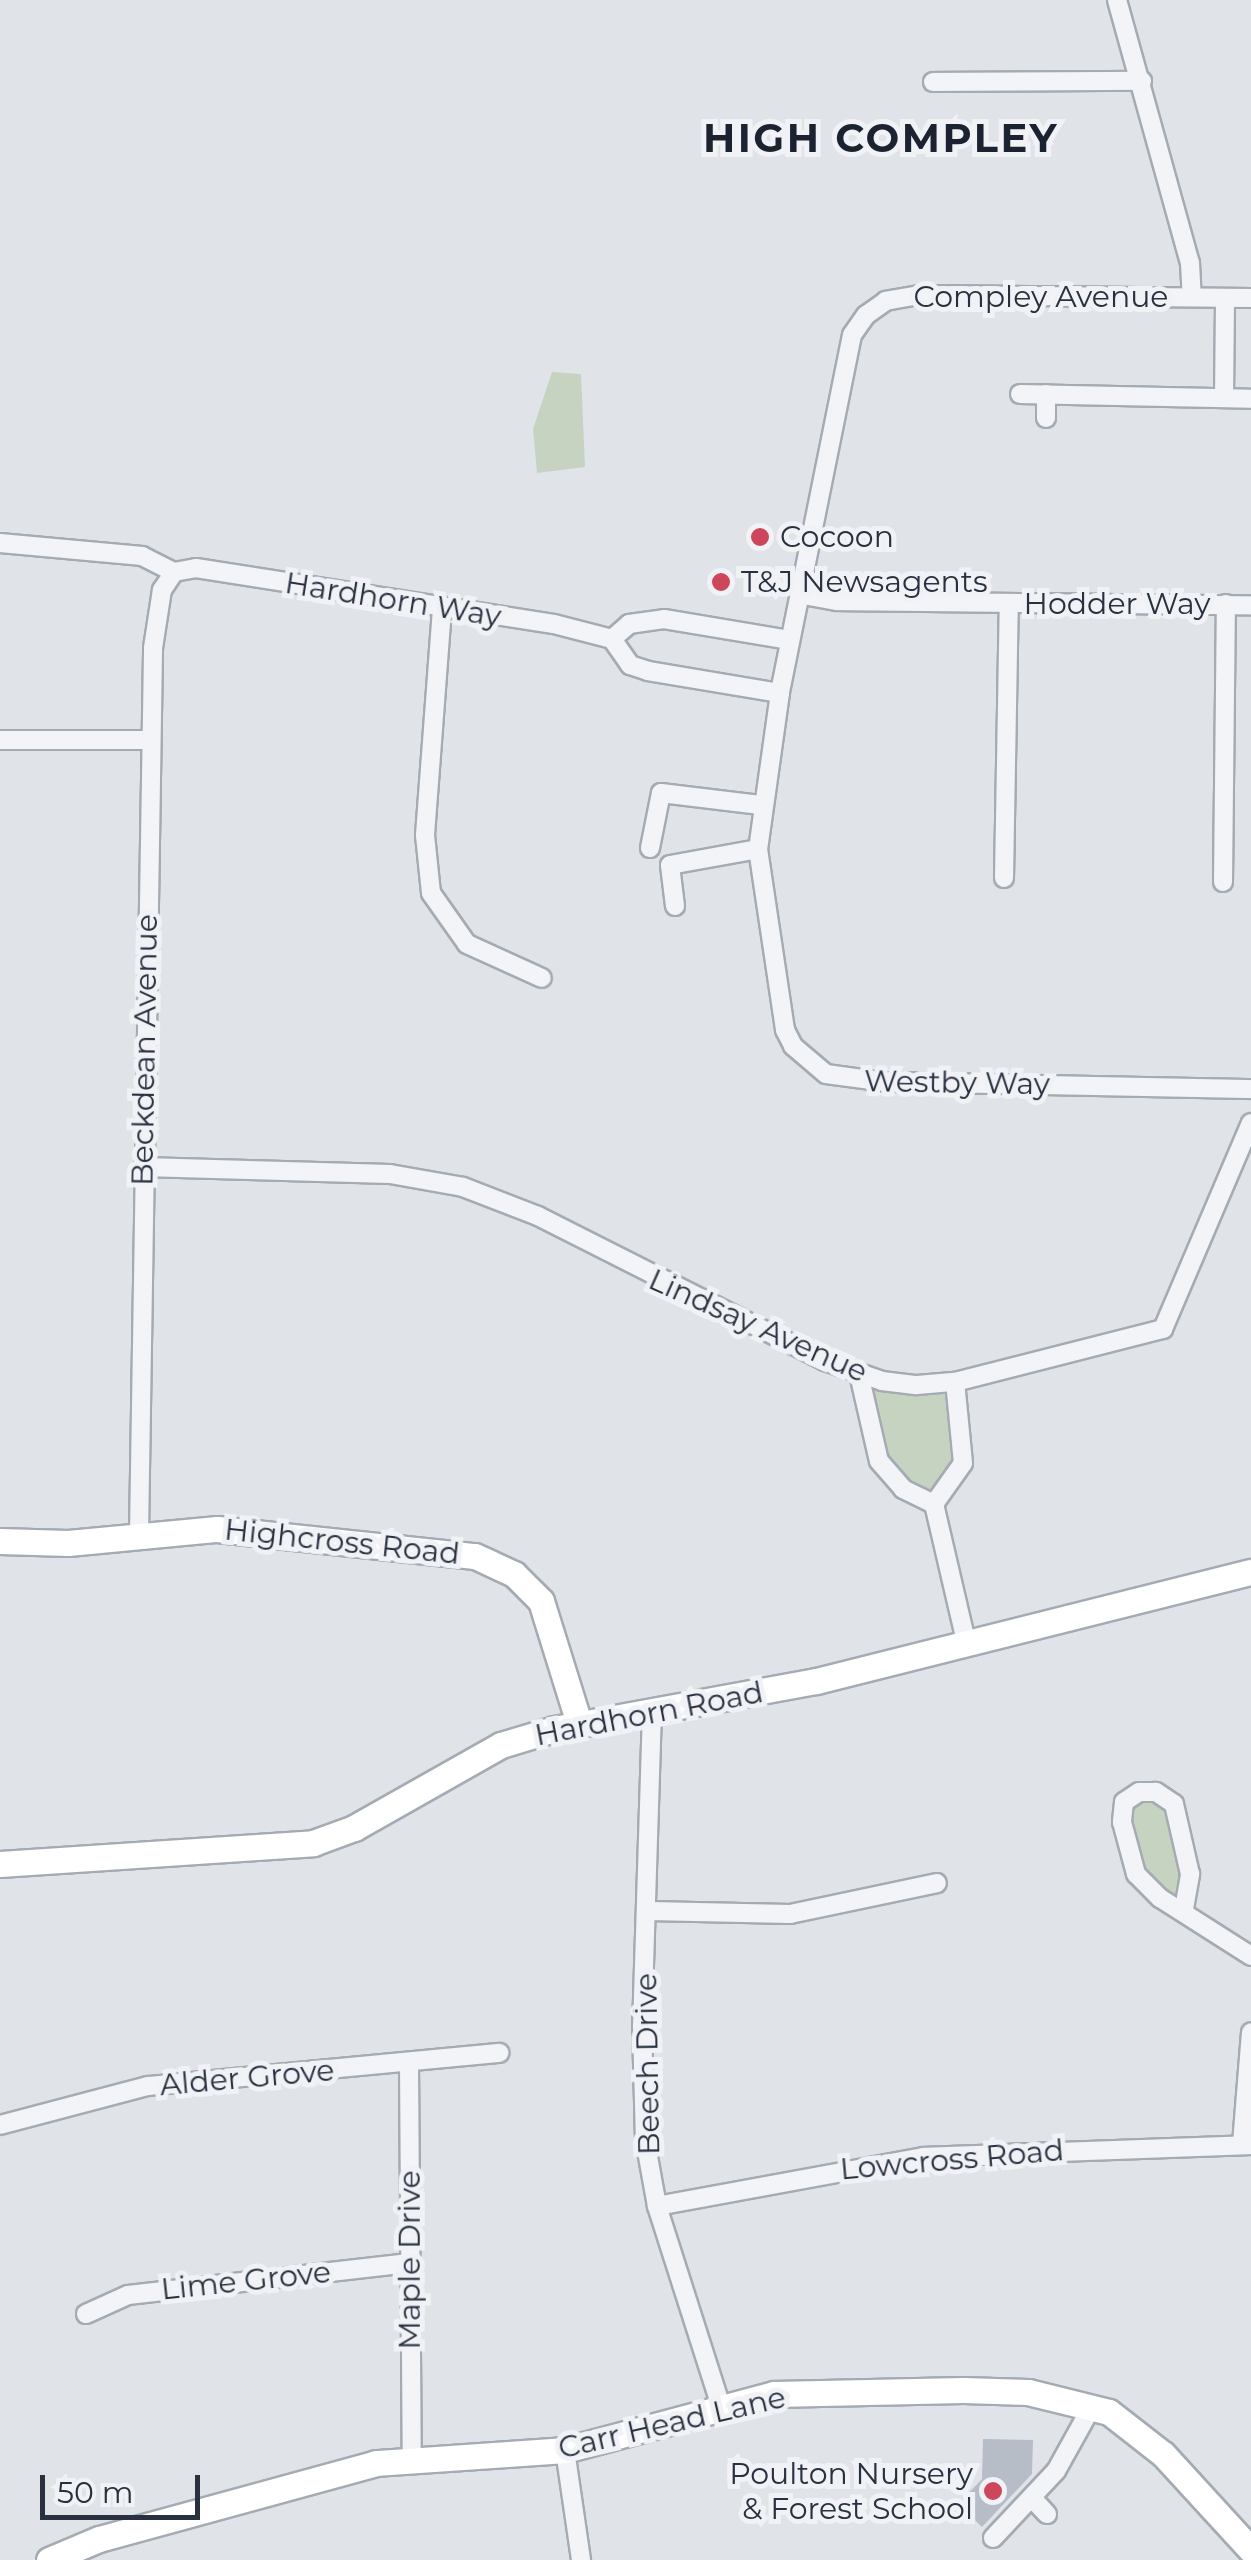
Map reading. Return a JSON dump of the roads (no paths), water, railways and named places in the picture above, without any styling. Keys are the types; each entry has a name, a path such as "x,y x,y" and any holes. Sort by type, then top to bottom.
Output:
{"street":[{"path":"1117,0 1190,263 1192,297"},
{"path":"933,82 1142,82"},
{"name":"Compley Avenue","path":"780,693 803,595 852,335 876,306 919,295 1251,298"},
{"path":"1224,398 1225,298"},
{"path":"1020,394 1251,398"},
{"path":"1046,394 1046,418"},
{"name":"Hardhorn Way","path":"0,543 142,556 174,572 196,568 554,624 612,639 630,665 648,671 780,693"},
{"name":"Beckdean Avenue","path":"139,1534 150,740 157,615 174,572"},
{"name":"Hodder Way","path":"803,595 1010,604 1251,605"},
{"path":"1004,878 1010,604"},
{"path":"1224,882 1226,604"},
{"path":"442,609 424,835 431,893 467,944 542,978"},
{"path":"612,639 629,624 664,619 790,640"},
{"name":"Westby Way","path":"780,693 760,805 758,849 785,1030 826,1074 886,1082 1251,1089"},
{"path":"0,740 150,740"},
{"path":"650,848 661,793 760,805"},
{"path":"676,906 670,864 758,849"},
{"name":"Lindsay Avenue","path":"142,1168 390,1174 463,1188 538,1216 744,1325 859,1374 902,1385 956,1382 1163,1328 1251,1123"},
{"path":"859,1374 878,1461 903,1489 934,1504"},
{"path":"956,1382 963,1463 934,1504 966,1641"},
{"name":"Highcross Road","path":"0,1541 68,1543 217,1529 496,1562 531,1589 549,1616 579,1723"},
{"name":"Hardhorn Road","path":"0,1864 313,1843 354,1828 501,1745 579,1723 816,1681 1251,1572"},
{"name":"Beech Drive","path":"652,1711 643,2104 657,2206 721,2406"},
{"path":"1184,1908 1190,1874 1174,1804 1156,1792 1139,1792 1124,1802 1123,1841 1136,1874 1160,1898 1184,1908 1251,1956"},
{"path":"649,1911 790,1914 937,1883"},
{"path":"1246,2145 1251,2032"},
{"name":"Alder Grove","path":"0,2126 148,2086 499,2053"},
{"name":"Maple Drive","path":"409,2063 412,2458"},
{"name":"Lowcross Road","path":"657,2206 906,2159 1246,2145"},
{"name":"Lime Grove","path":"86,2314 128,2295 410,2263"},
{"name":"Carr Head Lane","path":"50,2560 152,2524 412,2458 565,2450 774,2394 963,2390 1028,2392 1092,2406 1127,2424 1163,2454 1251,2550"},
{"path":"993,2538 1056,2471 1092,2406"},
{"path":"565,2450 581,2560"},
{"path":"1032,2498 1047,2514"}],"place":[{"name":"Cocoon","path":"760,537"},
{"name":"T&J Newsagents","path":"721,582"},
{"name":"Poulton Nursery & Forest School","path":"993,2491"}],"district":[{"name":"HIGH COMPLEY","path":"881,138"}]}
